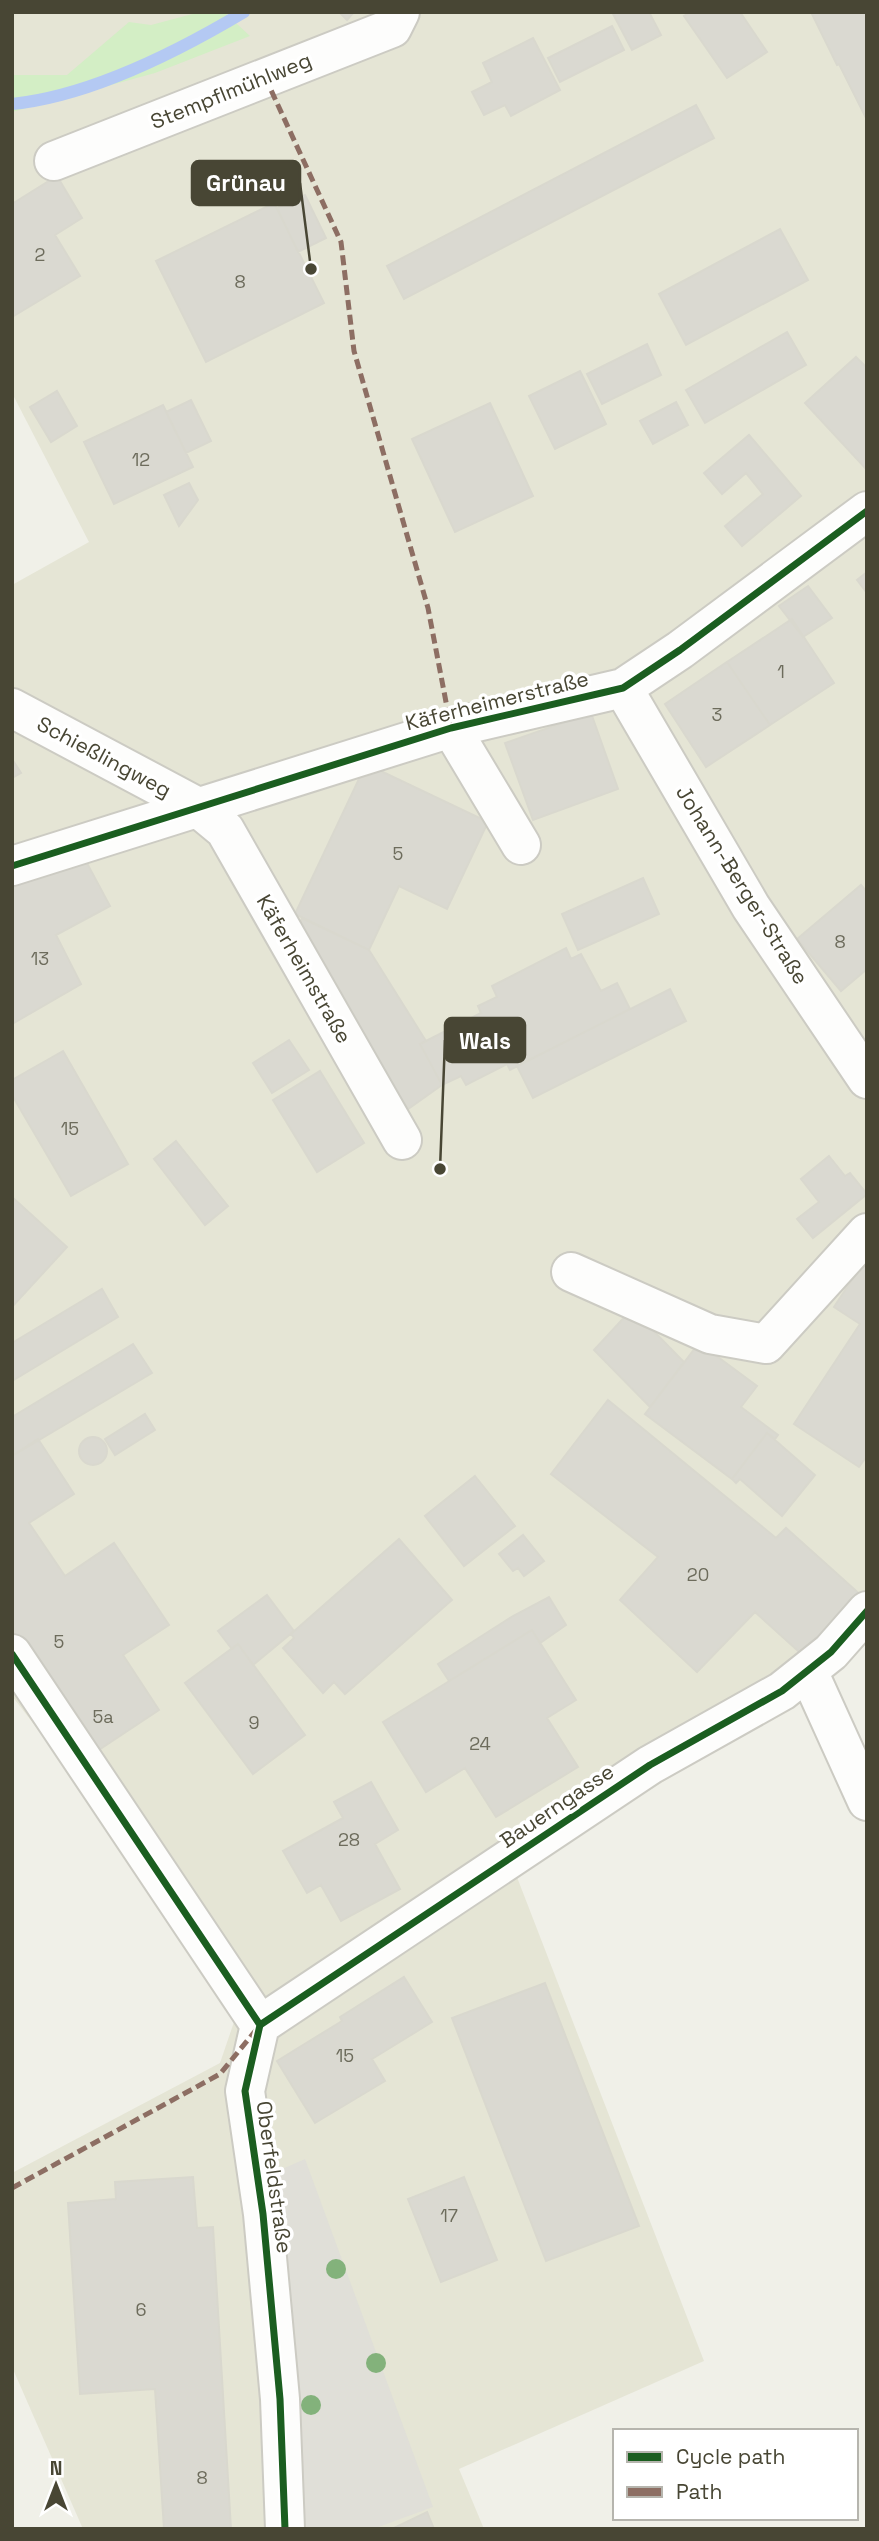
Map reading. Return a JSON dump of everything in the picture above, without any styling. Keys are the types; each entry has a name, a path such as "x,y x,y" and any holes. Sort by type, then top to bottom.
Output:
{"street":[{"name":"Stempflmühlweg","path":"54,161 392,28 400,12"},
{"name":"Käferheimerstraße","path":"12,866 451,728 623,688 691,642 867,511"},
{"name":"Johann-Berger-Straße","path":"623,688 751,907 867,1079"},
{"name":"Schießlingweg","path":"12,708 196,806"},
{"path":"451,728 521,845"},
{"name":"Käferheimstraße","path":"196,806 225,830 402,1140"},
{"path":"571,1272 710,1334 766,1344 867,1233"},
{"name":"Bauerngasse","path":"260,2025 650,1765 782,1691 831,1652 867,1611"},
{"path":"12,1654 260,2025"},
{"path":"808,1671 867,1801"},
{"name":"Oberfeldstraße","path":"260,2025 245,2091 263,2214 278,2372 285,2529"}],"shaded area":[{"path":"12,12 867,12 867,1630 802,1697 515,1872 704,2361 459,2469 484,2529 83,2529 12,2367 12,2173 220,2063 234,2022 173,1904 12,1696 12,585 89,542 12,393"},
{"path":"305,2159 433,2507 373,2529 298,2529 280,2170"}],"green space":[{"path":"200,12 224,12 250,36 155,73 12,112 12,75 67,75 129,22 151,25"}],"building":[{"path":"339,12 354,12 347,20"},
{"path":"612,12 649,12 661,35 632,50"},
{"path":"690,12 740,12 767,52 727,78 684,16"},
{"path":"811,12 867,12 867,120 839,64 837,65"},
{"path":"612,26 624,50 560,82 548,58"},
{"path":"533,38 560,90 511,116 505,105 484,115 472,92 492,82 483,63"},
{"path":"696,105 714,138 404,299 387,266"},
{"path":"57,176 82,218 55,235 80,276 12,317 12,204"},
{"path":"305,195 326,238 298,252 277,208"},
{"path":"274,203 324,303 206,362 156,261"},
{"path":"780,229 808,280 686,345 659,294"},
{"path":"787,332 806,365 705,423 686,390"},
{"path":"647,344 661,375 602,404 587,374"},
{"path":"856,357 867,368 867,470 805,403"},
{"path":"580,371 606,424 555,449 529,396"},
{"path":"57,391 77,426 51,442 30,407"},
{"path":"191,400 211,441 186,453 166,412"},
{"path":"676,402 688,425 653,444 640,421"},
{"path":"490,403 533,496 455,532 412,439"},
{"path":"163,405 193,467 114,504 84,442"},
{"path":"749,435 801,496 742,546 725,526 763,494 746,473 722,494 704,473"},
{"path":"189,483 198,500 179,526 164,495"},
{"path":"867,572 867,593 857,580"},
{"path":"808,586 832,618 803,637 779,606"},
{"path":"792,619 834,683 770,725 727,662"},
{"path":"727,662 770,725 706,767 665,704"},
{"path":"591,713 618,789 533,820 505,743"},
{"path":"12,759 21,773 12,778"},
{"path":"366,764 488,822 447,909 399,886 369,950 295,914"},
{"path":"81,852 110,906 56,935 81,984 12,1024 12,888"},
{"path":"643,878 659,914 578,950 562,914"},
{"path":"861,885 867,892 867,969 841,991 797,939"},
{"path":"302,918 369,950 426,1041 420,1044 442,1085 408,1109 295,937"},
{"path":"566,948 571,959 581,954 601,991 617,983 630,1009 510,1070 507,1064 466,1085 461,1076 442,1085 420,1044 481,1013 478,1006 497,997 492,986"},
{"path":"670,989 686,1021 533,1098 517,1066"},
{"path":"289,1040 309,1070 272,1093 253,1063"},
{"path":"63,1051 128,1164 71,1196 12,1095 12,1080"},
{"path":"320,1071 364,1143 317,1172 273,1100"},
{"path":"176,1141 228,1206 205,1225 154,1159"},
{"path":"829,1156 845,1176 850,1173 867,1194 813,1238 797,1219 819,1202 801,1179"},
{"path":"12,1197 67,1247 12,1307"},
{"path":"867,1257 867,1456 859,1467 794,1424 860,1324 834,1307"},
{"path":"102,1289 118,1317 12,1381 12,1343"},
{"path":"632,1309 684,1362 650,1407 594,1350"},
{"path":"699,1343 757,1386 741,1407 778,1435 775,1439 767,1433 732,1479 645,1414"},
{"path":"133,1344 152,1373 12,1456 12,1417"},
{"path":"608,1400 776,1538 786,1528 863,1597 806,1658 755,1612 697,1672 620,1600 658,1557 551,1474"},
{"path":"145,1414 155,1430 115,1455 105,1439"},
{"path":"767,1433 815,1475 782,1516 740,1479 736,1483 732,1479"},
{"path":"93,1437 103,1441 107,1451 103,1461 93,1465 83,1461 79,1451 83,1441"},
{"path":"38,1439 74,1494 29,1523 65,1576 114,1543 169,1625 123,1655 159,1710 94,1753 12,1631 12,1456"},
{"path":"475,1476 515,1526 464,1566 425,1516"},
{"path":"523,1535 544,1561 524,1576 518,1568 513,1571 499,1554"},
{"path":"399,1539 452,1600 345,1694 334,1682 323,1693 283,1648 294,1638 291,1634"},
{"path":"267,1595 294,1631 253,1665 238,1644 232,1649 218,1631"},
{"path":"549,1597 566,1625 540,1643 532,1630 449,1681 438,1664 513,1616"},
{"path":"532,1630 576,1700 547,1718 578,1767 496,1817 465,1768 426,1792 383,1722"},
{"path":"238,1644 305,1735 253,1774 185,1683"},
{"path":"371,1782 398,1830 375,1844 400,1889 341,1921 321,1885 307,1893 283,1851 343,1818 334,1802"},
{"path":"404,1977 432,2022 372,2059 385,2081 315,2123 277,2061 342,2021 340,2017"},
{"path":"545,1983 639,2226 546,2261 452,2018"},
{"path":"193,2177 197,2228 213,2227 231,2529 164,2529 155,2389 80,2394 68,2203 116,2199 115,2182"},
{"path":"464,2177 497,2260 441,2282 408,2199"},
{"path":"427,2512 434,2529 392,2529"}],"waterway":[{"path":"12,104 72,92 102,82 162,57 244,12"}],"marked path":[{"path":"265,77 341,242 354,351 428,608 451,728"},
{"path":"12,2188 220,2074 256,2030"}],"cycle path":[{"path":"12,866 451,728 623,688 680,650 867,511"},
{"path":"260,2025 650,1765 782,1691 831,1652 867,1611"},
{"path":"12,1654 260,2025 245,2091 263,2214 280,2399 285,2529"}],"place":[{"name":"Grünau","path":"311,269"},
{"name":"Wals","path":"440,1169"}]}
